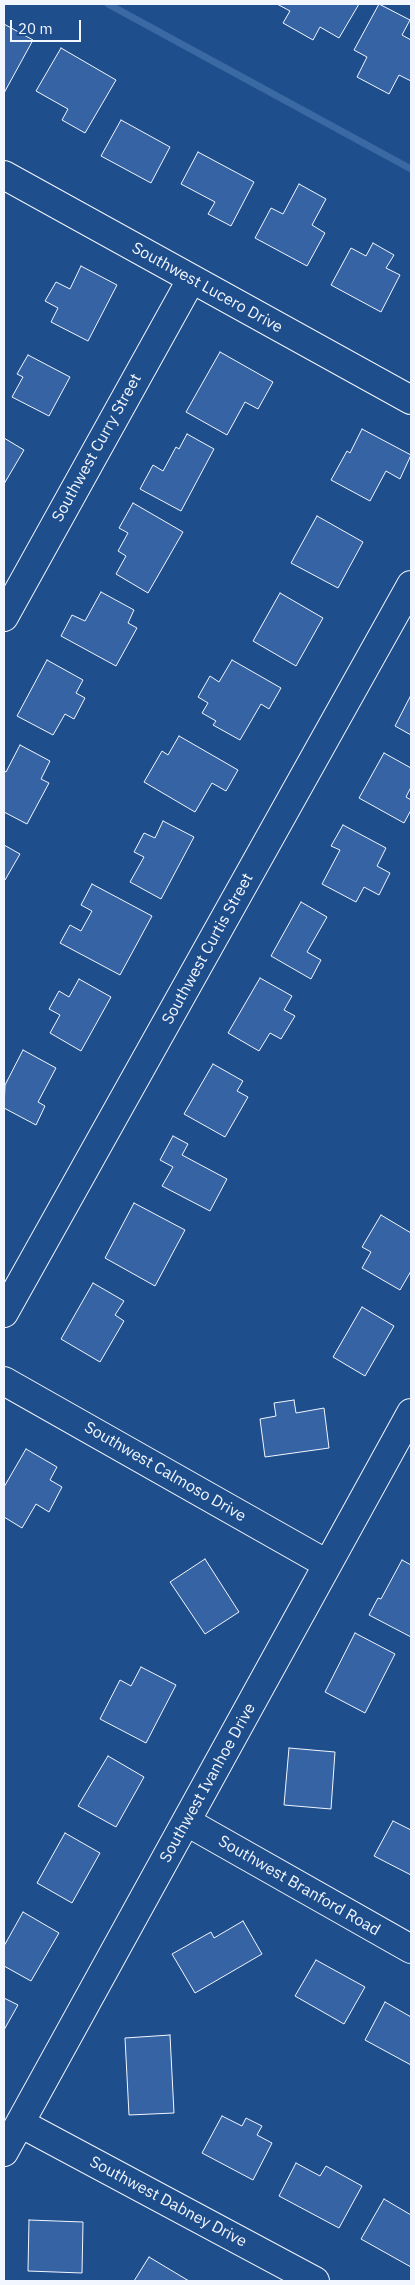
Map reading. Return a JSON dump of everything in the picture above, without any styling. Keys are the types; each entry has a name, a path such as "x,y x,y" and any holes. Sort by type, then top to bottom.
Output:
{"street":[{"name":"Southwest Lucero Drive","path":"4,175 411,400"},
{"name":"Southwest Curry Street","path":"4,617 191,280"},
{"name":"Southwest Curtis Street","path":"4,1313 411,585"},
{"name":"Southwest Calmoso Drive","path":"4,1381 327,1564"},
{"name":"Southwest Ivanhoe Drive","path":"4,2152 411,1413"},
{"name":"Southwest Branford Road","path":"187,1822 411,1949"},
{"name":"Southwest Dabney Drive","path":"20,2123 315,2281"}],"building":[{"path":"277,4 359,4 339,38 320,27 313,40 283,23 290,11"},
{"path":"379,4 410,20 402,35 411,40 411,81 399,75 389,94 357,77 367,57 354,50"},
{"path":"4,24 33,40 4,93"},
{"path":"61,48 116,80 85,133 62,120 68,109 36,91"},
{"path":"121,120 170,147 151,183 101,156"},
{"path":"198,152 254,182 231,226 208,214 215,202 181,184"},
{"path":"299,184 326,199 312,225 325,233 307,266 255,238 271,208 283,214"},
{"path":"373,243 394,255 386,268 400,275 381,312 331,285 351,248 366,256"},
{"path":"81,266 117,285 88,341 51,322 58,308 45,301 56,282 70,289"},
{"path":"220,352 273,382 258,409 245,402 227,435 186,412"},
{"path":"28,355 70,377 49,416 12,397 23,377 17,374"},
{"path":"362,429 411,455 400,479 386,471 370,501 331,480 347,451 350,453"},
{"path":"187,434 214,449 181,511 140,489 153,465 163,471 176,447 179,449"},
{"path":"4,438 24,450 4,484"},
{"path":"133,503 183,532 148,593 116,574 126,556 118,551 128,533 119,528"},
{"path":"317,516 363,542 338,588 291,563"},
{"path":"101,592 134,610 128,623 137,628 116,666 61,636 72,615 85,621"},
{"path":"280,593 323,618 296,666 253,641"},
{"path":"47,660 83,680 76,693 85,698 74,719 65,714 53,735 17,716"},
{"path":"232,660 281,688 269,709 261,704 240,740 213,725 216,721 202,713 208,703 198,697 210,676 219,682"},
{"path":"411,695 411,735 395,726"},
{"path":"179,736 238,770 226,791 212,783 195,812 144,782 162,751 168,755"},
{"path":"20,745 50,761 41,779 49,783 27,824 4,812 4,771 6,772"},
{"path":"384,753 411,768 411,787 406,797 411,800 411,810 404,823 359,798"},
{"path":"163,821 194,837 161,899 130,882 144,857 134,852 144,833 155,838"},
{"path":"343,825 386,848 377,866 390,873 379,895 364,887 356,902 322,884 340,850 331,846"},
{"path":"4,845 20,854 5,880 4,879"},
{"path":"92,884 152,916 120,975 60,943 70,925 81,931 92,911 81,905"},
{"path":"301,902 327,917 307,952 321,960 311,979 271,956"},
{"path":"260,978 292,996 284,1010 295,1016 281,1039 270,1033 259,1051 228,1033"},
{"path":"79,979 111,997 81,1051 50,1033 60,1015 49,1009 59,991 69,997"},
{"path":"23,1050 56,1068 38,1102 45,1106 36,1125 4,1108 5,1085"},
{"path":"213,1064 243,1081 237,1091 248,1097 225,1137 184,1114"},
{"path":"173,1136 188,1144 182,1155 227,1179 210,1211 162,1186 173,1167 160,1160"},
{"path":"134,1203 185,1230 155,1286 105,1258"},
{"path":"381,1215 411,1233 411,1271 400,1290 362,1268 371,1252 362,1247"},
{"path":"93,1283 124,1301 115,1315 124,1321 100,1362 61,1339"},
{"path":"362,1307 394,1326 365,1376 333,1357"},
{"path":"294,1400 296,1413 324,1408 329,1448 265,1457 260,1419 276,1416 274,1403"},
{"path":"26,1449 57,1467 50,1480 62,1487 49,1512 36,1504 22,1528 4,1517 4,1487"},
{"path":"205,1559 239,1612 205,1634 170,1582"},
{"path":"402,1560 411,1565 411,1637 369,1615 378,1598 381,1599"},
{"path":"355,1633 395,1654 365,1713 325,1692"},
{"path":"141,1667 176,1685 146,1743 100,1719 120,1680 131,1686"},
{"path":"289,1748 335,1752 331,1809 284,1805"},
{"path":"108,1756 144,1777 116,1827 78,1806"},
{"path":"393,1821 411,1830 411,1875 374,1856"},
{"path":"65,1833 100,1853 72,1903 37,1883"},
{"path":"23,1912 59,1933 31,1981 4,1966 4,1946"},
{"path":"243,1921 262,1954 195,1993 172,1954 211,1932 214,1938"},
{"path":"316,1960 365,1987 344,2024 295,1996"},
{"path":"4,1998 18,2005 4,2030"},
{"path":"385,2002 411,2017 411,2065 365,2040"},
{"path":"170,2035 174,2113 129,2115 125,2038"},
{"path":"222,2116 242,2126 246,2118 262,2126 257,2135 272,2143 253,2180 202,2153"},
{"path":"296,2163 320,2176 326,2166 362,2186 339,2228 279,2196"},
{"path":"384,2199 411,2215 411,2267 361,2239"},
{"path":"29,2220 83,2222 82,2273 28,2271"},
{"path":"149,2257 189,2281 134,2281"}],"waterway":[{"path":"108,4 411,169"}]}
